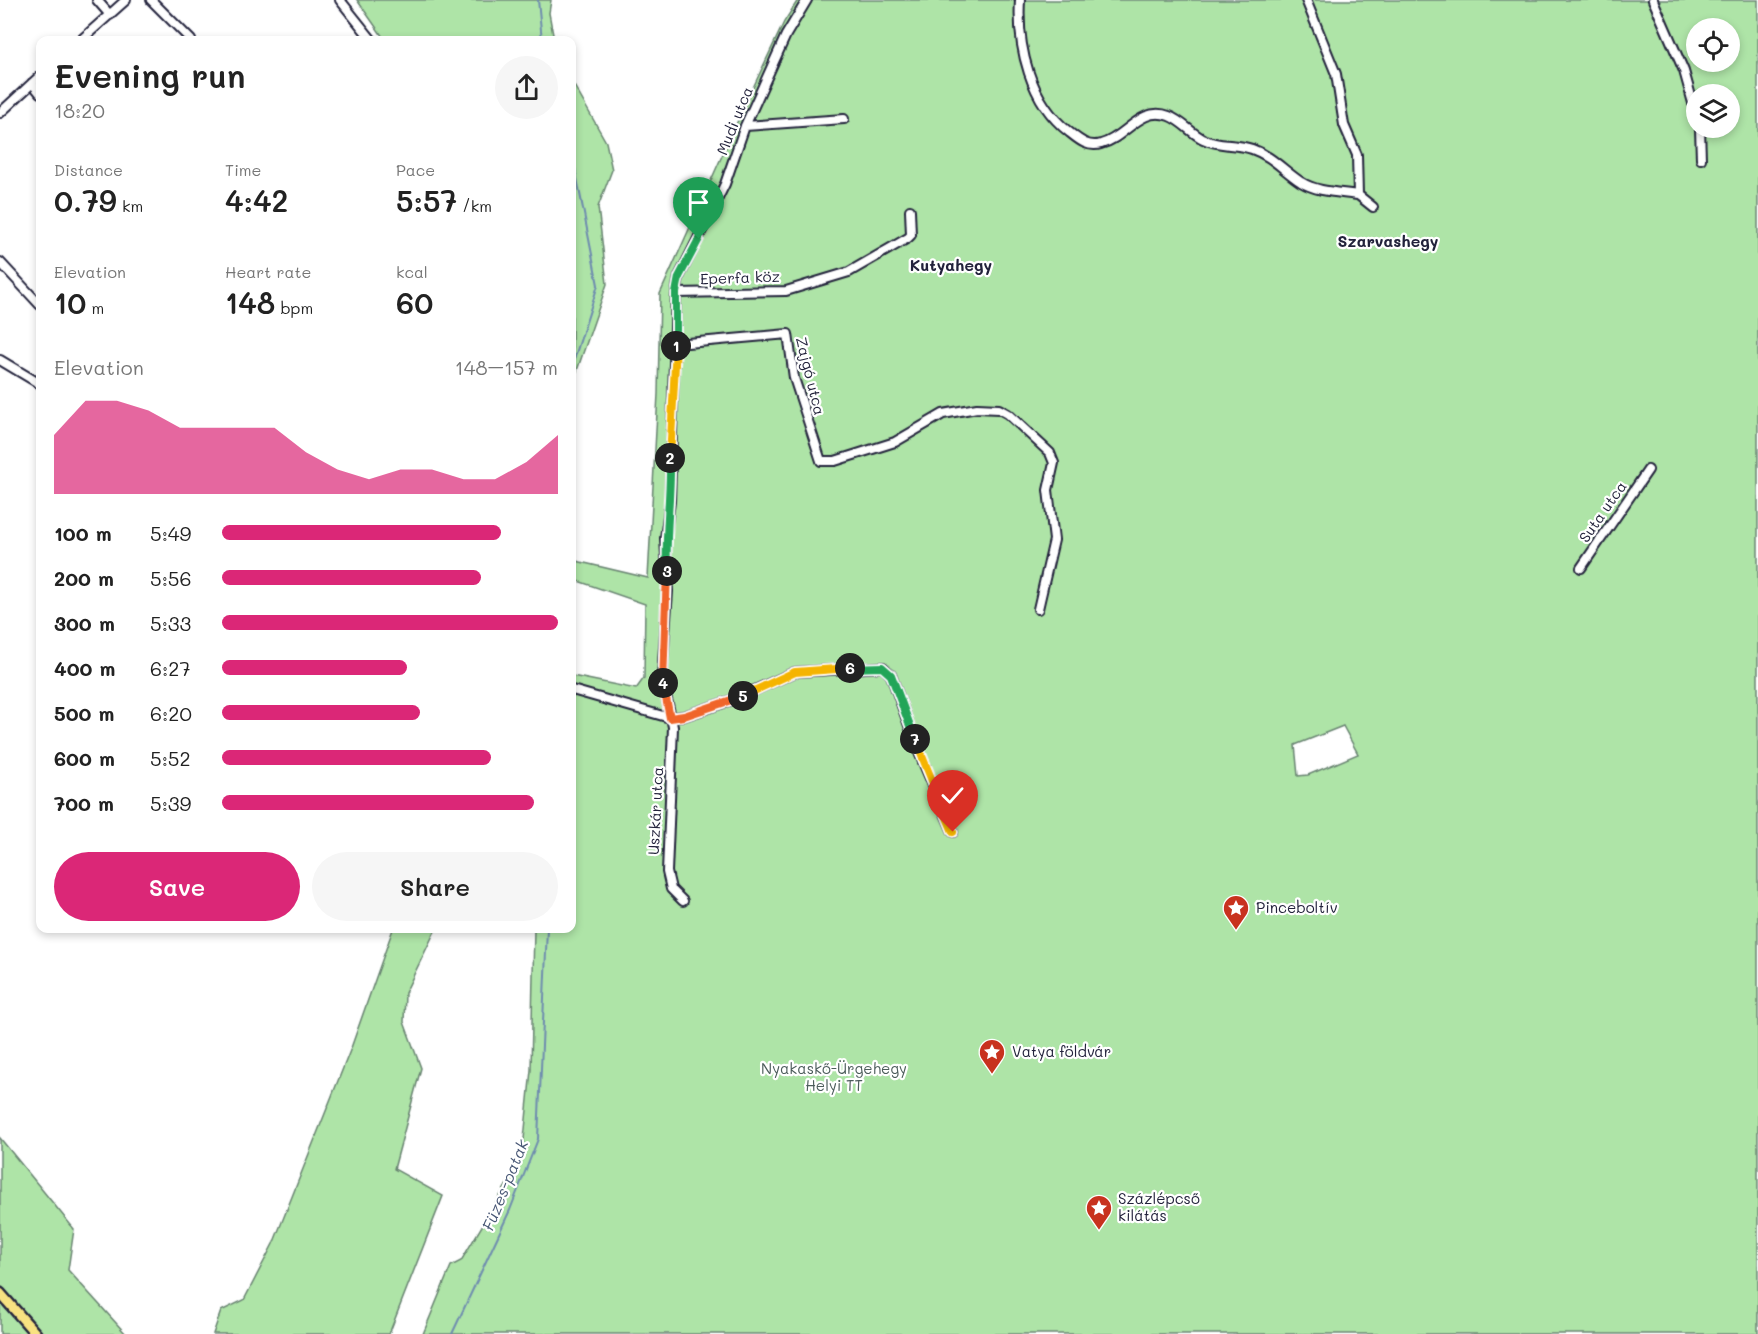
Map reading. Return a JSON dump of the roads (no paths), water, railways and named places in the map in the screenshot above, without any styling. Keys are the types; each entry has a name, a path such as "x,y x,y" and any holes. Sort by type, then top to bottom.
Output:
{"main road":[{"path":"0,1293 36,1334"}],"street":[{"path":"97,0 110,15"},
{"path":"86,36 126,0"},
{"path":"151,0 187,36"},
{"path":"340,0 369,36"},
{"name":"Mudi utca","path":"670,718 662,676 668,591 665,538 670,502 676,293 679,277 725,184 745,126 786,34 807,0"},
{"path":"1020,0 1018,21 1022,47 1036,88 1043,103 1059,125 1077,139 1088,145 1099,145 1111,141 1132,123 1148,115 1166,115 1200,138 1218,146 1244,147 1268,156 1301,182 1317,189 1358,195 1373,207"},
{"path":"1306,0 1336,74 1344,125 1357,155 1358,195"},
{"path":"1653,0 1688,84"},
{"path":"1,110 36,80"},
{"path":"32,84 36,88"},
{"path":"745,126 844,119"},
{"path":"1700,138 1701,159"},
{"name":"Eperfa köz","path":"676,293 771,293 849,272 911,235 910,210"},
{"path":"0,262 36,300"},
{"name":"Zajgó utca","path":"676,344 788,334 794,378 821,461 835,461 895,442 943,414 977,408 999,409 1008,414 1050,453 1054,463 1048,490 1054,540 1038,609"},
{"path":"0,360 36,382"},
{"name":"Suta utca","path":"1581,568 1648,470"},
{"path":"576,691 670,718 684,716 735,699 795,672 882,667 891,675 917,747 953,832"},
{"name":"Uszkár utca","path":"670,718 673,727 667,872 671,889 683,902"}],"waterway":[{"name":"Füzes-patak","path":"538,0 542,36"},
{"name":"Füzes-patak","path":"576,173 598,285 576,354"},
{"name":"Füzes-patak","path":"452,1334 510,1210 538,1139 547,933"}],"place":[{"name":"Pinceboltív","path":"1236,931"},
{"name":"Vatya földvár","path":"992,1075"},
{"name":"Százlépcső kilátás","path":"1099,1231"}],"district":[{"name":"Szarvashegy","path":"1388,241"},
{"name":"Kutyahegy","path":"951,265"}],"park label":[{"name":"Nyakaskő-Ürgehegy Helyi TT","path":"834,1078"}]}
